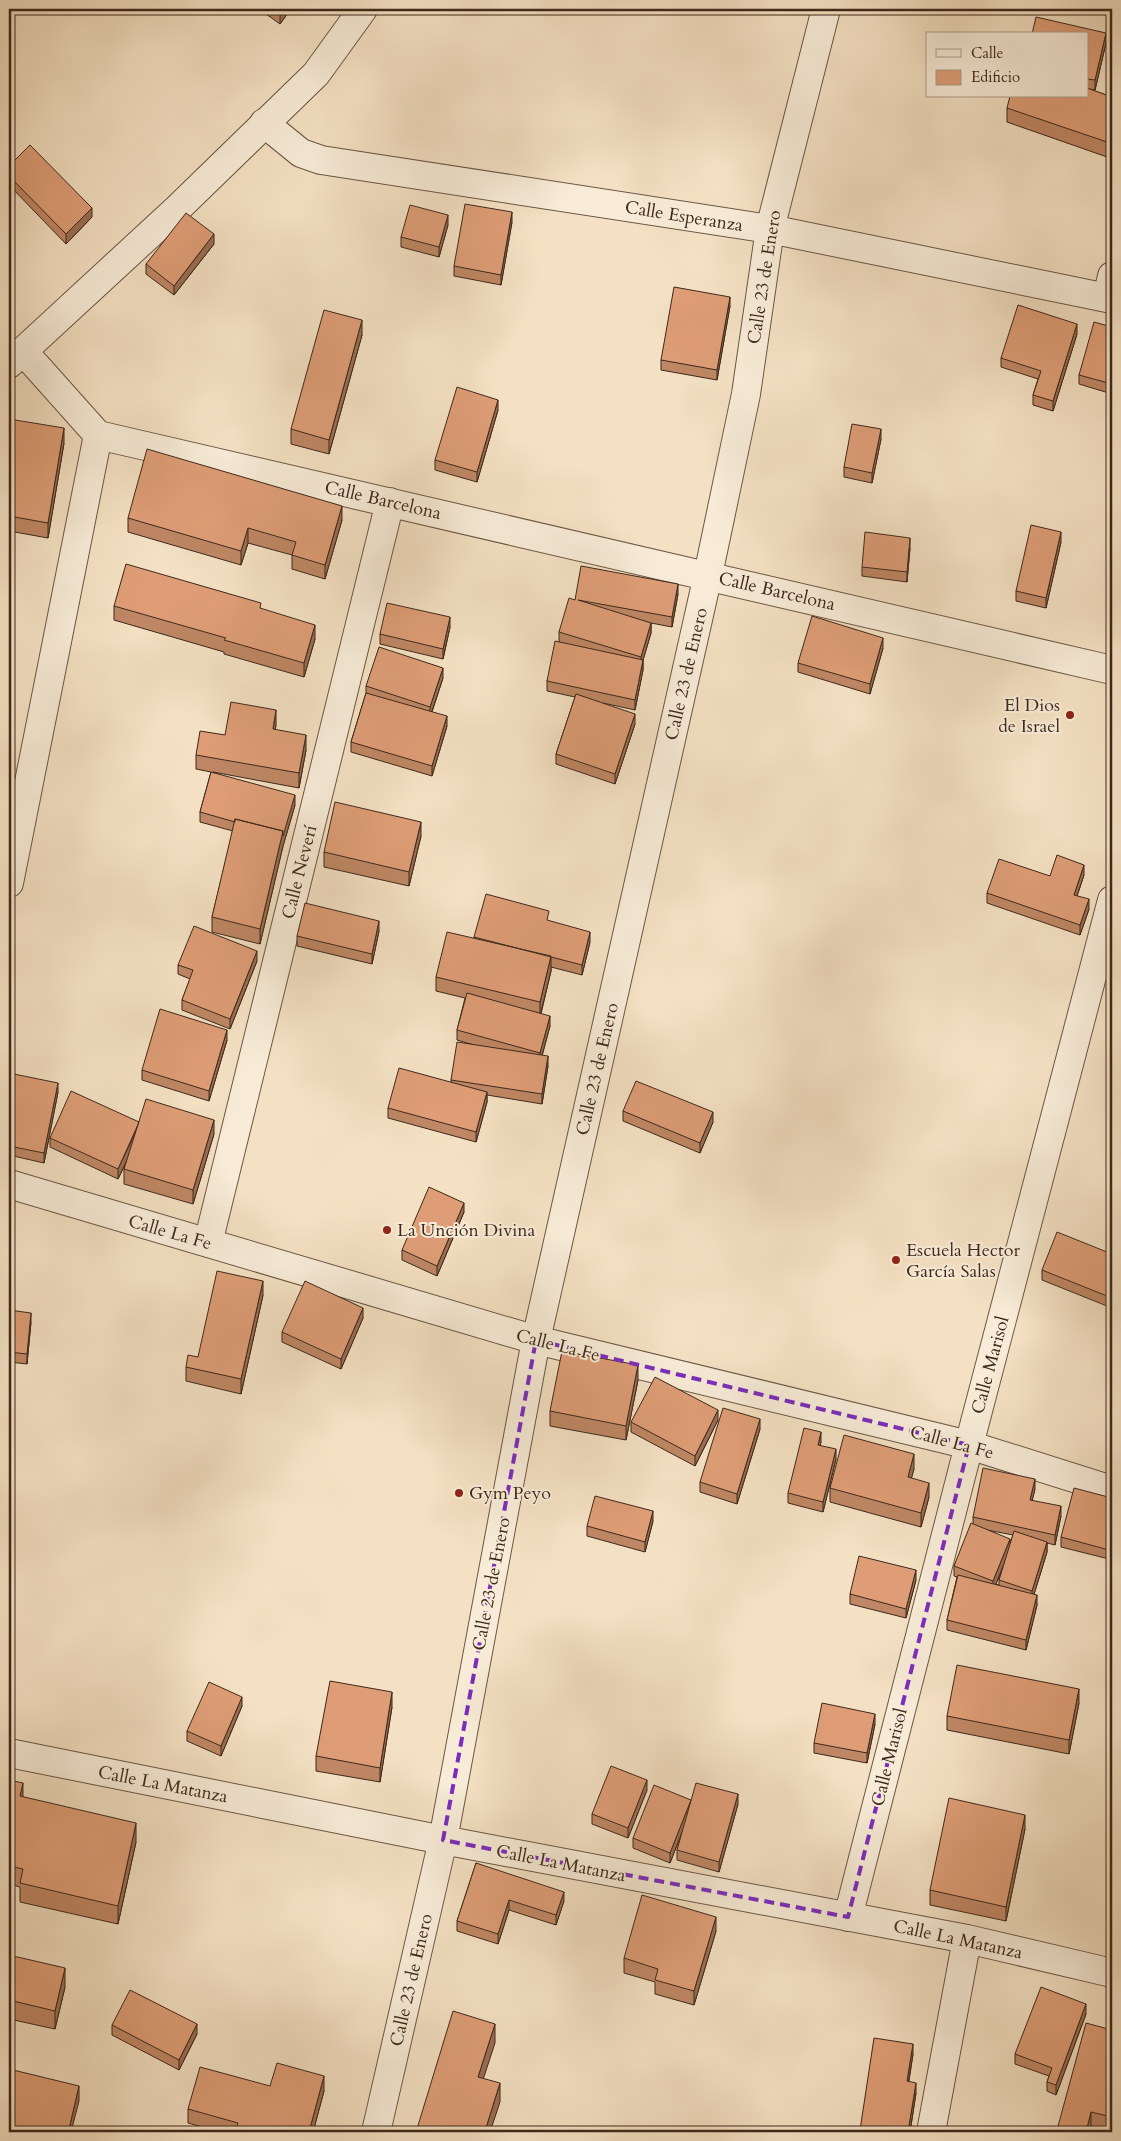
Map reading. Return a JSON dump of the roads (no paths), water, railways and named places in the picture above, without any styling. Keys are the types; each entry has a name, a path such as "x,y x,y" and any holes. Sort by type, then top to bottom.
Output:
{"street":[{"path":"9,883 98,435 16,358 136,248 316,74 363,9"},
{"name":"Calle 23 de Enero","path":"376,2132 443,1840 536,1340 708,575 746,394 770,229 826,9"},
{"name":"Calle Esperanza","path":"264,123 301,153 321,160 770,229 1111,291"},
{"name":"Calle Barcelona","path":"98,435 1112,670"},
{"name":"Calle Neverí","path":"208,1243 390,502"},
{"name":"Calle Marisol","path":"848,1917 1112,900"},
{"name":"Calle La Fe","path":"9,1184 536,1340 969,1445 1112,1490"},
{"name":"Calle La Matanza","path":"9,1752 443,1840 967,1939 1112,1973"},
{"path":"931,2132 967,1939"}],"place":[{"name":"El Dios de Israel","path":"1070,715"},
{"name":"La Unción Divina","path":"387,1230"},
{"name":"Escuela Hector García Salas","path":"896,1260"},
{"name":"Gym Peyo","path":"459,1493"}]}
